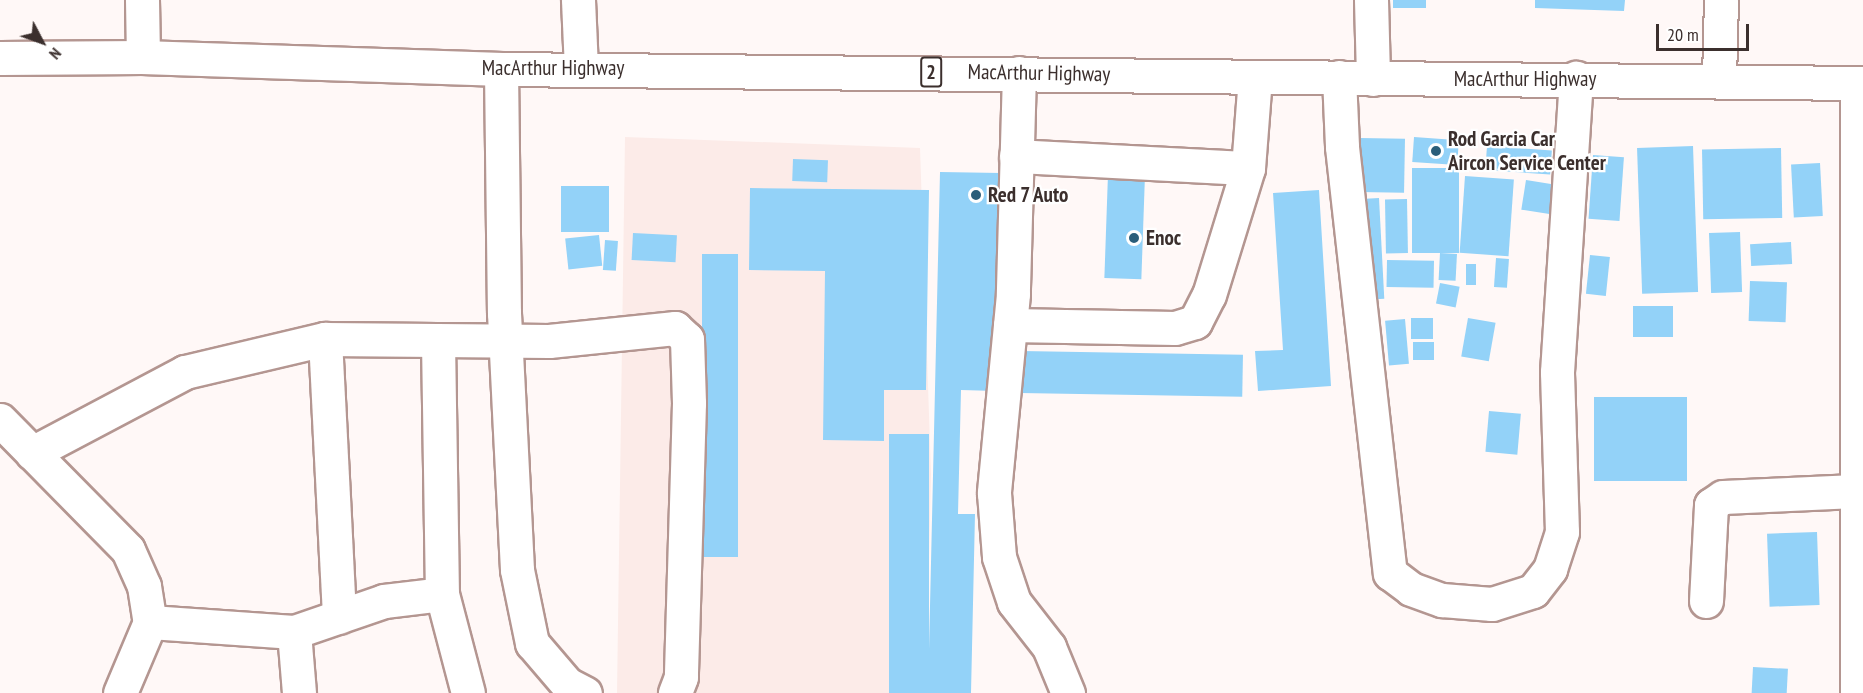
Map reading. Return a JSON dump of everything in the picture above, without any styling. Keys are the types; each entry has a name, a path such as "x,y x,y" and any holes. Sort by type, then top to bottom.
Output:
{"main road":[{"path":"142,0 143,57"},
{"path":"579,0 581,68"},
{"path":"1371,0 1373,79"},
{"path":"1719,80 1721,0"},
{"name":"MacArthur Highway","path":"0,58 143,57 501,69 1018,73 1373,79 1576,78 1860,83"},
{"path":"501,69 506,342 513,526 527,631 541,657 567,684 585,693"},
{"path":"1018,73 1010,325 994,493 999,557 1014,602 1049,647 1068,693"},
{"path":"1010,325 1174,327 1195,322 1209,295 1248,168 1255,77"},
{"path":"1339,77 1342,147 1390,573 1442,600 1492,604 1533,591 1550,569 1562,532 1557,372 1576,78"},
{"path":"1857,693 1860,83"},
{"path":"1016,156 1248,168"},
{"path":"32,453 185,372 325,339 506,342 587,339 659,326 675,328 687,339 684,611 681,677 675,693"},
{"path":"325,339 339,617"},
{"path":"438,341 442,594 468,693"},
{"path":"0,420 128,550 144,586 150,622 120,693"},
{"path":"1706,601 1711,505 1723,497 1858,473"},
{"path":"150,622 294,632 384,601 442,594"},
{"path":"294,632 299,693"}],"shaded area":[{"path":"625,137 920,148 931,474 926,693 617,693"}],"building":[{"path":"1393,0 1426,0 1426,8 1393,8"},
{"path":"1535,0 1625,0 1624,11 1535,8"},
{"path":"1414,137 1459,140 1457,165 1412,162"},
{"path":"1360,138 1405,139 1404,193 1359,192"},
{"path":"1487,146 1552,151 1550,174 1485,170"},
{"path":"1693,146 1698,292 1642,294 1637,148"},
{"path":"1781,148 1782,218 1703,219 1702,149"},
{"path":"1593,155 1624,157 1619,221 1589,219"},
{"path":"793,159 828,160 827,182 792,181"},
{"path":"1820,163 1823,216 1794,217 1791,165"},
{"path":"1412,168 1459,168 1459,253 1412,253"},
{"path":"940,172 1001,173 996,391 961,390 958,514 975,514 971,693 928,693"},
{"path":"1108,174 1145,175 1141,279 1104,278"},
{"path":"1465,176 1514,179 1509,256 1460,253"},
{"path":"1526,180 1556,185 1551,214 1521,210"},
{"path":"561,186 609,186 609,232 561,232"},
{"path":"750,188 929,190 926,390 884,390 884,441 823,440 825,271 749,270"},
{"path":"1319,190 1331,386 1258,391 1255,351 1283,350 1273,193"},
{"path":"1379,198 1384,299 1366,300 1361,199"},
{"path":"1385,199 1407,199 1408,253 1386,253"},
{"path":"1740,232 1742,292 1711,293 1709,233"},
{"path":"633,233 677,235 676,262 632,260"},
{"path":"599,235 602,266 568,269 565,239"},
{"path":"605,240 618,241 616,271 603,270"},
{"path":"1791,242 1792,264 1751,266 1750,244"},
{"path":"1440,253 1457,254 1456,281 1439,280"},
{"path":"702,254 738,254 738,557 702,557"},
{"path":"1590,255 1610,257 1606,296 1586,294"},
{"path":"1496,258 1509,259 1507,288 1494,287"},
{"path":"1387,260 1434,261 1434,288 1387,287"},
{"path":"1466,264 1476,264 1476,285 1466,285"},
{"path":"1750,281 1787,282 1786,322 1749,321"},
{"path":"1440,283 1460,287 1456,307 1436,304"},
{"path":"1633,306 1673,306 1673,337 1633,337"},
{"path":"1411,318 1433,318 1433,339 1411,339"},
{"path":"1468,318 1496,323 1489,361 1461,356"},
{"path":"1405,319 1409,364 1389,366 1385,321"},
{"path":"1413,342 1434,342 1434,360 1413,360"},
{"path":"1021,351 1243,355 1242,397 1020,393"},
{"path":"1594,397 1687,397 1687,481 1594,481"},
{"path":"1489,411 1521,414 1517,455 1485,452"},
{"path":"889,434 929,434 929,693 889,693"},
{"path":"1817,532 1820,605 1770,607 1767,534"},
{"path":"1753,667 1788,669 1787,693 1752,693"}],"place":[{"name":"Rod Garcia Car Aircon Service Center","path":"1436,151"},
{"name":"Red 7 Auto","path":"976,195"},
{"name":"Enoc","path":"1134,238"}]}
